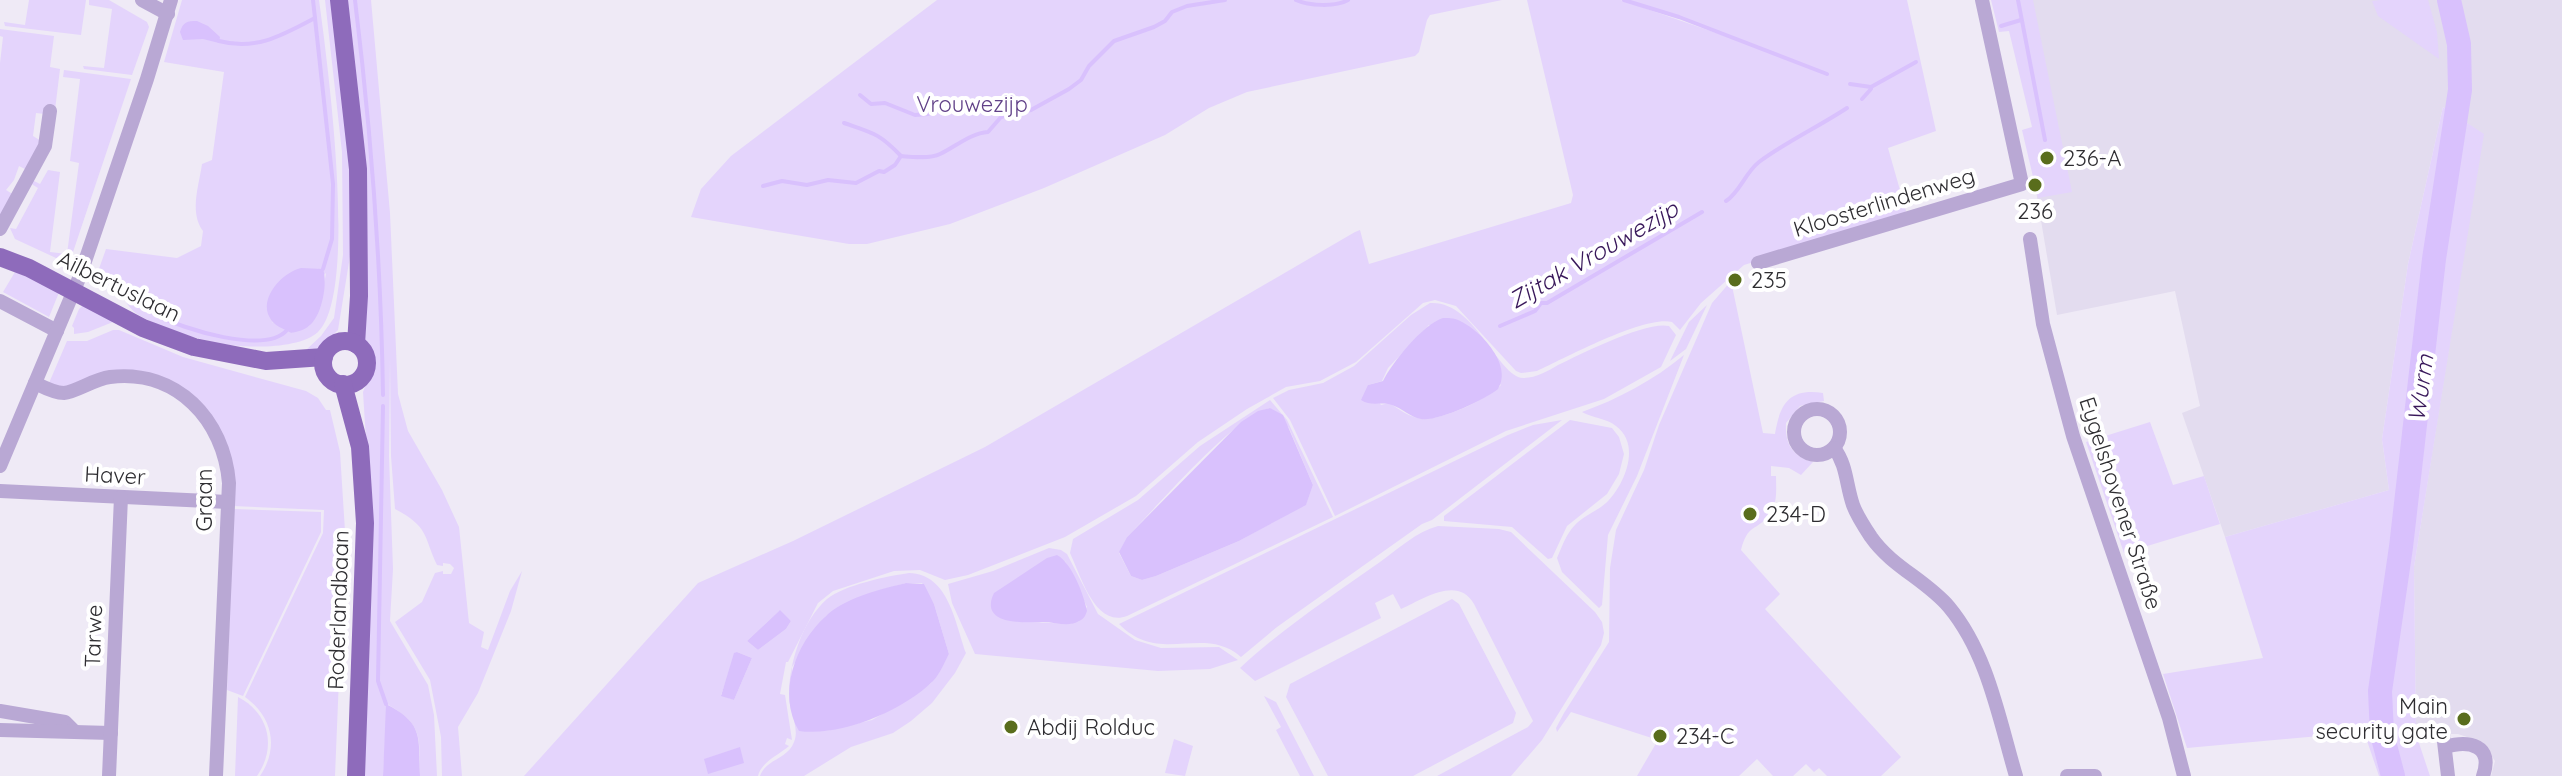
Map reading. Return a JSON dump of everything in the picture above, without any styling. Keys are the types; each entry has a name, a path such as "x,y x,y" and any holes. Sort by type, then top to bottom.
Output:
{"main road":[{"path":"339,0 358,169 357,274 349,342"},
{"name":"Ailbertuslaan","path":"0,257 29,268 168,338 210,351 266,361 324,363"},
{"path":"349,342 366,355 362,376 350,383 331,379 324,363 330,347 349,342"},
{"name":"Roderlandbaan","path":"350,383 362,429 360,447 365,523 356,776"}],"street":[{"path":"0,466 74,291 169,7 142,0"},
{"name":"Kloosterlindenweg","path":"1758,263 2022,184 1982,0"},
{"path":"0,229 45,146 50,111"},
{"name":"Eygelshovener Straße","path":"2030,239 2043,324 2073,436 2169,718 2184,776"},
{"path":"0,301 57,331"},
{"name":"Graan","path":"35,383 65,393 101,379 135,377 158,383 185,397 207,418 220,439 228,468 228,502 216,776"},
{"path":"1834,448 1842,459 1853,506 1872,538 1895,563 1948,606 1969,636 1982,663 2016,776"},
{"name":"Haver","path":"0,491 228,502"},
{"name":"Tarwe","path":"109,776 121,497"},
{"path":"0,711 65,722 75,731"},
{"path":"0,730 111,733"},
{"path":"2448,776 2444,740 2472,744 2482,751 2486,761 2483,776"},
{"path":"2067,776 2095,776"}],"shaded area":[{"path":"2015,0 2562,0 2562,776 2491,776 2495,761 2482,742 2458,734 2416,734 2414,567 2483,134 2443,107 2408,264 2382,439 2389,490 2225,537 2182,413 2200,406 2175,291 2057,315 2035,185 2047,158"},
{"path":"2440,0 2456,0 2464,49 2463,77 2449,67 2447,26"},
{"path":"197,21 220,37 219,43 203,39 183,40 180,32 183,26"},
{"path":"301,268 323,269 324,290 321,307 314,320 306,328 291,333 272,321 267,302 280,280"},
{"path":"1443,318 1453,318 1470,327 1493,351 1502,370 1498,389 1461,409 1428,419 1417,418 1392,405 1361,400 1368,385 1383,381 1393,364 1418,336"},
{"path":"1270,408 1283,415 1313,485 1306,505 1239,541 1156,576 1142,580 1131,576 1119,552 1127,537 1241,422 1258,411"},
{"path":"1057,555 1068,565 1080,588 1087,611 1084,618 1065,624 1023,622 1004,620 992,611 994,593 1047,558"},
{"path":"906,583 924,584 934,604 949,654 938,675 905,702 870,720 833,730 799,731 790,701 792,670 814,628 833,610 852,599"},
{"path":"780,610 791,621 786,629 758,650 747,641"},
{"path":"734,653 752,658 734,700 721,696"},
{"path":"386,704 407,718 417,733 420,776 383,776"},
{"path":"740,747 744,763 708,774 704,759"}],"green space":[{"path":"29,0 86,0 81,35 5,26 4,22 25,25"},
{"path":"89,0 109,0 147,22 149,27 132,75 84,69 83,66 104,68 112,9 89,5"},
{"path":"182,0 319,0 337,173 337,272 330,309 318,332 308,338 267,346 237,346 203,340 145,319 134,312 117,291 95,280 106,249 177,258 201,246 203,231 197,216 196,199 202,164 212,160 224,72 164,62","holes":["326,273 322,296 309,326 291,333 272,322"]},
{"path":"325,0 333,0 352,197 351,250 338,330 320,348 305,351 334,318 343,255 342,152"},
{"path":"345,0 371,0 390,213 398,394 408,431 459,527 469,623 484,632 481,647 488,650 510,591 522,571 511,611 478,693 458,727 462,776 442,776 441,737 430,680 395,622 422,602 435,573 443,571 443,574 451,574 454,568 450,564 437,565 420,527 395,509 390,358 389,456 393,569 390,621 428,685 434,715 437,776 420,776 417,733 408,719 387,704 383,776 362,776 370,503 363,392 374,355 363,338"},
{"name":"Vrouwezijp","path":"937,0 1502,0 1430,15 1415,56 1247,92 1209,108 1165,135 1044,188 950,224 867,244 849,244 691,217 701,189 731,156"},
{"path":"1527,0 1621,0 1771,52 1629,0 1907,0 1936,131 1888,148 1906,211 1899,217 1744,265 1701,303 1680,330 1672,322 1643,325 1537,371 1516,371 1456,306 1435,300 1423,303 1356,362 1320,381 1286,387 1247,409 1198,442 1136,496 1065,537 968,575 945,580 920,570 894,571 833,591 818,603 786,662 780,694 785,695 792,740 787,738 785,744 789,746 766,763 758,776 524,776 698,583 793,541 985,447 1355,232 1360,230 1369,264 1571,203 1573,195","holes":["779,611 791,621 786,629 758,650 747,641","737,652 752,658 734,700 721,695"]},
{"path":"1991,0 2033,0 2072,192 2038,198 2022,130 2032,127 2009,31 1999,32"},
{"path":"2428,0 2437,32 2439,59 2378,16 2372,1"},
{"path":"0,29 54,36 50,67 60,69 55,110 36,113 33,136 41,141 27,170 19,166 6,190 14,195 0,218 0,63 3,37 0,36"},
{"path":"64,70 131,79 69,264 15,239 10,228 16,229 38,188 30,183 32,180 40,184 48,170 60,172 50,252 67,254 79,163 70,161 80,79 63,77"},
{"path":"2443,107 2484,134 2414,567 2416,734 2430,776 2379,776 2364,732 2187,748 2163,674 2263,658 2225,537 2389,490 2382,439 2408,264"},
{"path":"15,272 60,290 49,317 3,292"},
{"path":"1731,281 1763,433 1775,434 1783,407 1794,396 1823,393 1824,401 1800,406 1786,423 1791,448 1813,462 1801,475 1789,468 1771,466 1771,476 1776,476 1774,506 1769,515 1746,536 1741,550 1780,594 1765,609 1901,757 1881,776 1827,776 1819,768 1814,772 1806,764 1793,776 1773,776 1757,759 1739,776 1637,776 1658,740 1571,712 1557,732 1564,713 1609,642 1610,568 1616,530 1644,470 1659,425 1712,303"},
{"path":"85,303 113,322 74,334 72,326"},
{"path":"1430,303 1446,305 1472,325 1513,374 1523,378 1542,374 1645,328 1669,326 1676,335 1661,367 1604,399 1506,431 1335,516 1290,420 1273,398 1289,390 1323,383 1354,366 1411,315","holes":["1429,325 1501,385 1462,409 1427,419 1410,416 1389,403 1381,405 1368,385 1382,381 1388,368"]},
{"path":"1707,305 1686,349 1670,361 1689,322"},
{"path":"113,330 183,357 306,391 318,398 326,410 330,410 340,452 345,531 335,776 260,776 270,755 270,734 262,714 245,697 323,533 324,510 233,506 225,442 157,378 64,388 49,383 67,341 87,341"},
{"path":"1684,355 1637,476 1608,535 1602,605 1599,608 1562,572 1557,558 1575,525 1613,496 1624,476 1629,454 1624,434 1616,426 1582,412 1635,388"},
{"path":"1270,400 1287,420 1333,517 1127,616 1116,618 1106,614 1091,598 1079,574 1070,553 1073,539 1138,500 1200,446","holes":["1270,408 1289,428 1313,485 1306,504 1239,541 1156,576 1142,580 1131,576 1119,553 1127,537 1217,444 1237,427"]},
{"path":"1562,420 1432,520 1277,627 1241,657 1227,648 1212,644 1150,642 1134,636 1119,624 1508,435 1533,425"},
{"path":"1570,420 1612,428 1619,437 1624,454 1619,474 1607,494 1567,526 1552,558 1548,559 1512,527 1444,521 1444,516"},
{"path":"2150,422 2173,485 2204,476 2220,524 2124,553 2086,442"},
{"path":"233,509 321,512 321,532 243,696 227,690"},
{"path":"1438,526 1511,532 1602,622 1604,633 1601,645 1542,740 1511,776 1437,776 1528,727 1533,721 1474,604 1459,591 1430,595 1401,609 1393,594 1375,603 1381,618 1255,681 1240,668 1291,626 1408,541"},
{"path":"1049,548 1061,550 1067,554 1098,614 1135,640 1161,648 1219,647 1238,660 1210,669 1158,671 975,654 952,603 948,584 993,571","holes":["1065,561 1087,607 1071,624 1010,621"]},
{"path":"909,573 922,575 933,582 942,591 954,615 966,653 955,673 932,703 893,733 851,747 804,776 760,776 794,742 796,731 790,704 826,731 872,720 931,683 949,654 934,604 922,583 906,583 877,591 826,616 792,667 804,631 827,599 855,585"},
{"path":"1452,599 1459,604 1516,713 1513,723 1413,776 1328,776 1286,697 1290,684"},
{"path":"1264,696 1276,702 1314,776 1300,776 1276,730 1281,727"},
{"path":"238,697 257,712 267,732 267,754 257,776 235,776"},
{"path":"1174,739 1193,746 1185,776 1165,773"}],"waterway":[{"path":"313,0 333,184 332,239 323,269"},
{"path":"355,0 374,197 383,395"},
{"name":"Vrouwezijp","path":"763,186 782,181 807,185 828,180 856,183 879,171 884,172 895,165 901,156 936,156 969,138 988,132 1001,117 1031,110 1069,89 1081,80 1089,66 1114,41 1154,27 1165,21 1172,12 1187,6 1225,0"},
{"name":"Vrouwezijp","path":"1296,0 1322,5 1348,0"},
{"name":"Vrouwezijp","path":"1624,0 1679,17 1827,74"},
{"path":"2018,0 2045,140"},
{"name":"Wurm","path":"2393,776 2382,734 2380,691 2401,547 2434,259 2460,90 2459,44 2449,0"},
{"path":"219,41 257,43 315,18"},
{"name":"Vrouwezijp","path":"2001,26 2021,20"},
{"name":"Vrouwezijp","path":"1850,84 1871,87 1916,62"},
{"name":"Zijtak Vrouwezijp","path":"1862,99 1871,89"},
{"path":"860,95 871,104 885,103 915,115 928,114 958,102 990,105 1005,115"},
{"name":"Zijtak Vrouwezijp","path":"1726,201 1759,162 1847,108"},
{"path":"844,123 875,135 901,156"},
{"name":"Zijtak Vrouwezijp","path":"1500,326 1535,311 1541,303 1547,303 1702,212"},
{"path":"114,279 157,315 185,327 243,340 276,337 287,330"},
{"path":"383,406 378,681 386,704"}],"place":[{"name":"236-A","path":"2047,158"},
{"name":"236","path":"2035,185"},
{"name":"235","path":"1735,280"},
{"name":"234-D","path":"1750,514"},
{"name":"Main security gate","path":"2464,719"},
{"name":"Abdij Rolduc","path":"1011,727"},
{"name":"234-C","path":"1660,736"}]}
